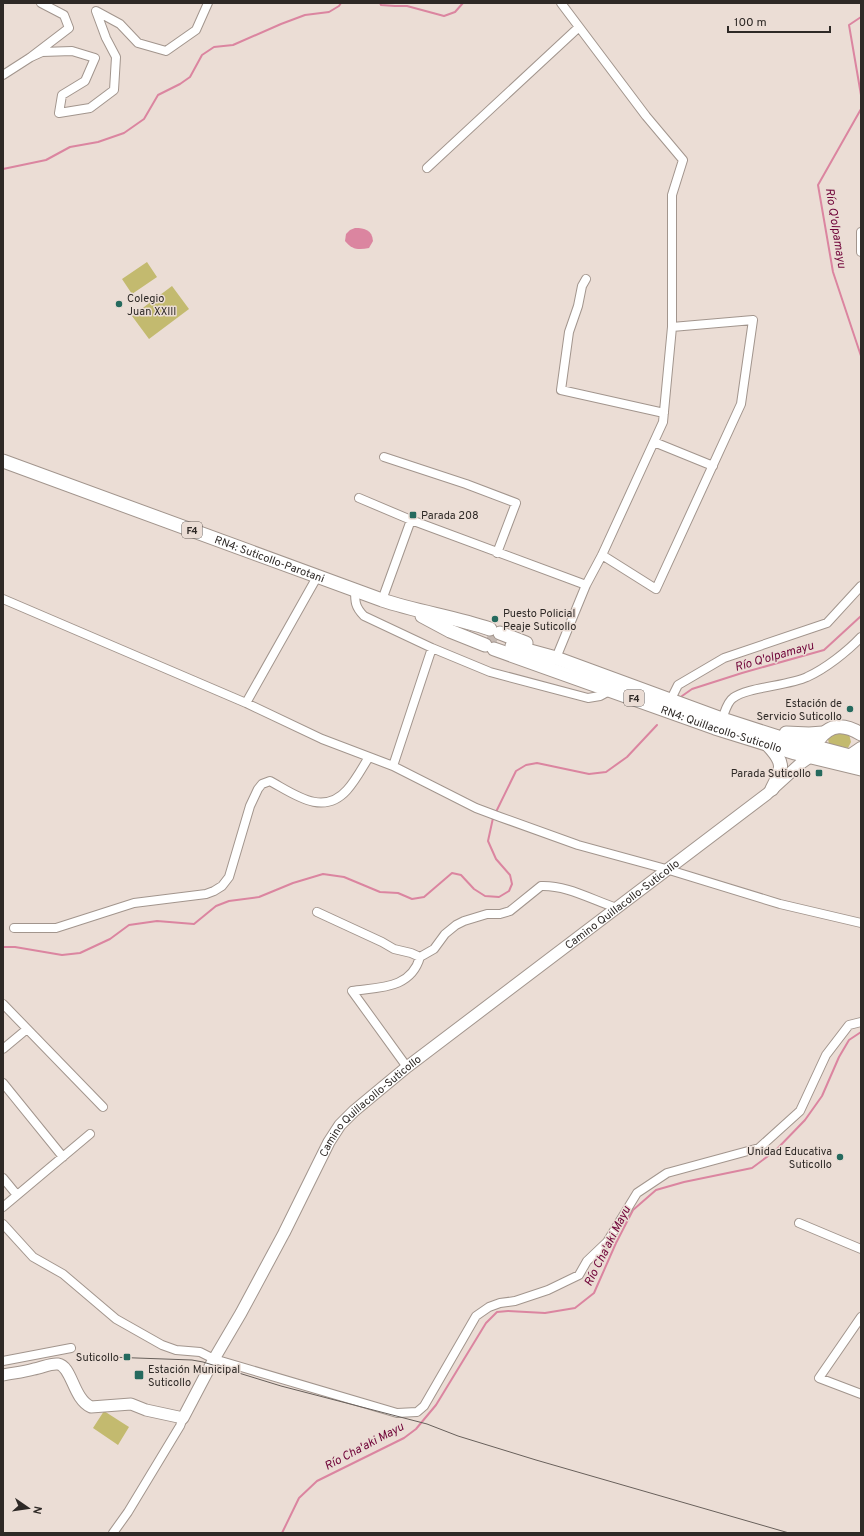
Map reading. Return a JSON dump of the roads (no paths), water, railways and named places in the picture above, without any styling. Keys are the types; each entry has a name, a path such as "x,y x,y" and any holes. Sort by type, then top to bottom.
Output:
{"highway":[{"name":"RN4: Suticollo-Parotani","path":"3,461 382,600 424,612 492,639"},
{"name":"RN4: Suticollo-Parotani","path":"402,606 450,631 492,639"},
{"name":"RN4: Quillacollo-Suticollo","path":"492,639 556,658 670,701 762,732 812,752 837,764 861,769"},
{"name":"RN4: Quillacollo-Suticollo","path":"492,639 611,690 715,728 768,745 812,752 855,756"},
{"path":"762,732 809,734 824,733 836,726 844,726 860,733"},
{"path":"812,752 824,733"},
{"path":"768,745 780,761 779,775 772,789"}],"main road":[{"path":"837,764 855,756 861,748"},
{"name":"Camino Quillacollo-Suticollo","path":"183,1418 284,1233 329,1142 340,1125 408,1067 772,789 812,752"},
{"path":"3,1375 33,1370 53,1364 60,1364 66,1369 80,1399 91,1407 131,1404 146,1410 183,1418"}],"street":[{"path":"3,75 31,57 69,28 64,16 41,3"},
{"path":"31,57 42,52 72,51 94,58 85,82 62,95 59,113 90,108 114,90 116,57 106,38 96,11 120,24 138,43 166,51 196,30 208,3"},
{"path":"556,658 586,585 602,555 663,422 672,327 672,195 683,160 646,116 561,3"},
{"path":"427,168 579,27"},
{"path":"861,232 861,252"},
{"path":"586,279 582,286 578,306 569,332 560,390 664,413"},
{"path":"602,555 656,589 741,404 753,320 672,327"},
{"path":"654,442 713,466"},
{"path":"384,457 466,484 516,504 497,553"},
{"path":"359,498 497,553 586,585"},
{"path":"382,600 411,520"},
{"path":"246,703 318,577"},
{"path":"670,701 678,685 724,658 827,623 861,586"},
{"path":"355,589 355,602 357,609 364,616 432,648 490,672 588,698 600,696 611,690"},
{"path":"3,599 246,703 322,739 393,766 486,812 578,845 666,869 780,904 861,923"},
{"path":"722,719 733,698 750,691 807,677 828,664 861,637"},
{"path":"393,766 432,648"},
{"path":"14,928 56,928 134,903 194,896 214,892 222,886 229,877 250,806 262,784 270,781 310,802 319,804 328,802 337,799 347,790 369,757"},
{"path":"408,1067 352,992 401,983 411,975 417,967 420,957 434,949 445,934 456,925 487,914 500,914 510,911 541,886 568,890 616,908"},
{"path":"317,912 394,949 420,957"},
{"path":"3,1004 103,1107"},
{"path":"3,1224 33,1257 63,1274 116,1319 162,1345 176,1350 200,1352 214,1359 398,1413 417,1412 424,1406 476,1316 489,1307 500,1303 522,1299 548,1290 579,1275 587,1261 607,1242 637,1193 667,1173 759,1148 800,1111 826,1055 849,1025 861,1022"},
{"path":"3,1049 27,1029"},
{"path":"3,1083 63,1157"},
{"path":"3,1207 90,1134"},
{"path":"3,1178 17,1195"},
{"path":"799,1223 861,1249"},
{"path":"861,1317 819,1378 861,1394"},
{"path":"3,1361 71,1348"},
{"path":"113,1533 128,1512 180,1426 183,1418"}],"waterway":[{"path":"3,169 46,160 70,147 98,142 124,133 144,119 158,95 190,77 202,55 214,47 233,45 305,15 329,12 341,3"},
{"path":"380,3 381,5 407,6 444,16 455,12 463,3"},
{"name":"Río Q'olpamayu","path":"861,17 849,25 861,95"},
{"name":"Río Q'olpamayu","path":"861,109 818,185 833,272 861,356"},
{"name":"Río Q'olpamayu","path":"682,696 692,689 824,650 861,616"},
{"name":"Río Q'olpamayu","path":"495,814 516,771 526,765 537,763 589,774 606,772 627,757 657,725"},
{"name":"Río Q'olpamayu","path":"3,947 15,947 62,955 80,953 110,939 129,925 157,921 194,924 216,906 229,901 259,897 293,883 323,874 344,877 380,892 398,893 412,899 424,897 452,873 461,875 474,889 485,896 499,897 509,891 512,884 510,875 496,859 488,841 493,818"},
{"name":"Río Cha'aki Mayu","path":"282,1533 299,1498 317,1481 404,1438 416,1429 436,1405 486,1323 497,1312 508,1311 545,1313 575,1308 594,1293 616,1243 633,1210 656,1190 684,1182 752,1168 775,1151 805,1120 822,1096 839,1057 849,1040 861,1032"}],"tunnel":[{"path":"487,637 497,641"}],"tram line":[{"path":"109,1357 192,1360 203,1362 281,1386 427,1424 458,1436 536,1460 789,1533"}],"place":[{"name":"Colegio Juan XXIII","path":"119,304"},
{"name":"Parada 208","path":"413,515"},
{"name":"Puesto Policial Peaje Suticollo","path":"495,619"},
{"name":"Estación de Servicio Suticollo","path":"850,709"},
{"name":"Parada Suticollo","path":"819,773"},
{"name":"Unidad Educativa Suticollo","path":"840,1157"},
{"name":"Suticollo","path":"127,1357"},
{"name":"Estación Municipal Suticollo","path":"139,1375"}]}
